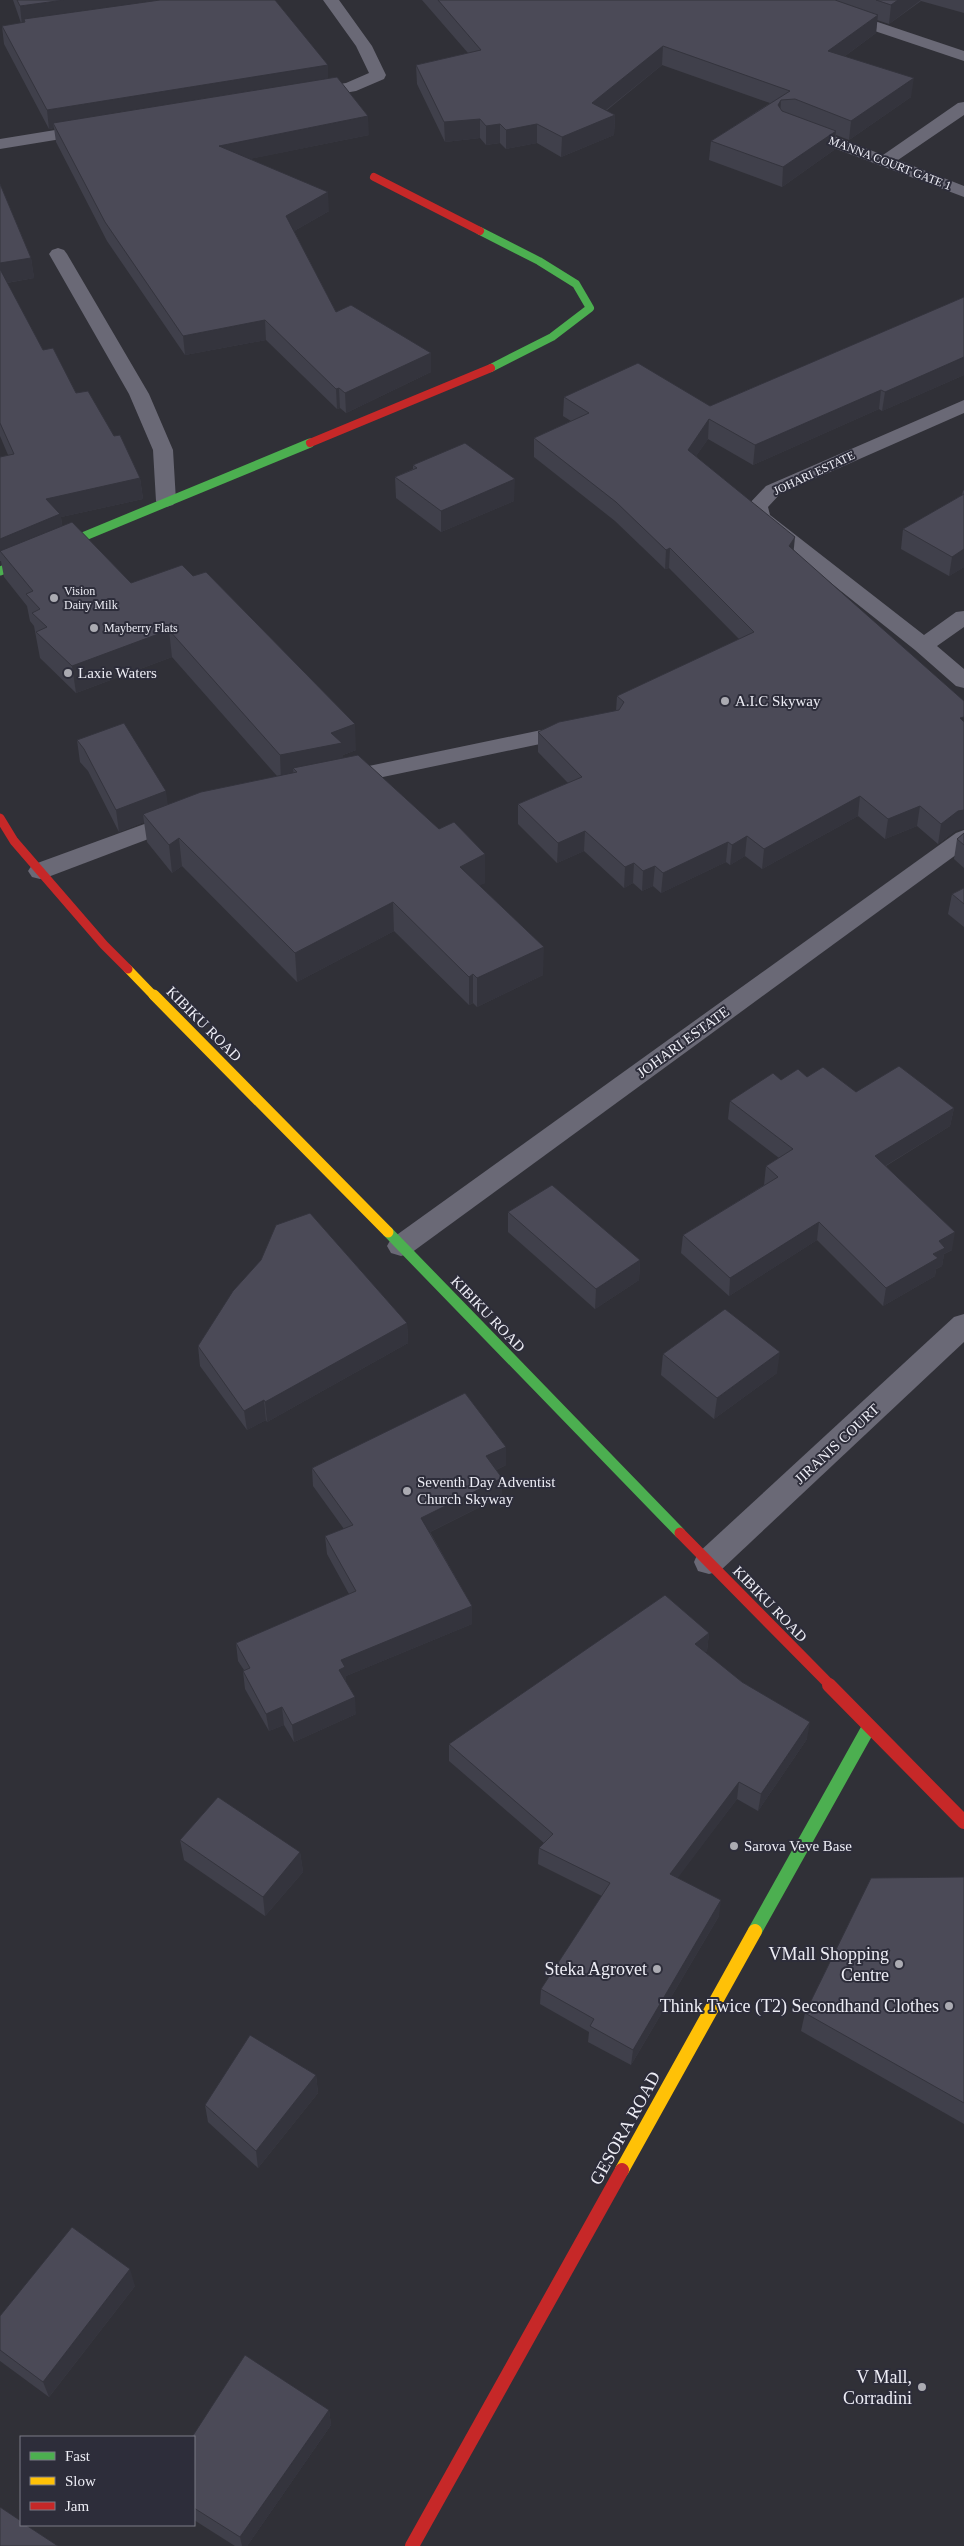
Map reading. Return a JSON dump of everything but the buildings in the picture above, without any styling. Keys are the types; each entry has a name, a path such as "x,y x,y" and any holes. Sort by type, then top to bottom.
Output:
{"street":[{"path":"293,97 350,87 378,75 374,60 347,25 331,0"},
{"path":"825,10 964,56"},
{"path":"885,161 964,107"},
{"name":"MANNA COURT GATE 1","path":"787,124 964,192"},
{"path":"0,144 112,126"},
{"path":"0,571 526,353 570,327 590,308 576,284 539,261 374,177"},
{"path":"58,254 139,394 163,450 166,502"},
{"name":"JOHARI ESTATE","path":"964,406 773,490 757,506 761,518 923,644 964,682"},
{"path":"923,644 964,617"},
{"path":"315,784 601,725"},
{"path":"40,871 201,811"},
{"name":"KIBIKU ROAD","path":"0,818 14,841 104,945 318,1159 869,1727 964,1822"},
{"name":"JOHARI ESTATE","path":"401,1246 964,838"},
{"name":"JIRANIS COURT","path":"709,1562 964,1325"},
{"name":"GESORA ROAD","path":"412,2546 869,1727"}],"traffic: fast":[{"path":"480,231 539,261 576,284 590,308 552,337 491,368"},
{"path":"0,571 310,443"},
{"path":"388,1232 680,1533"},
{"path":"755,1931 869,1727"}],"traffic: slow":[{"path":"128,969 388,1232"},
{"path":"622,2170 755,1931"}],"traffic: jam":[{"path":"374,177 480,231"},
{"path":"310,443 491,368"},
{"path":"0,818 14,841 104,945 128,969"},
{"path":"680,1533 964,1822"},
{"path":"412,2546 622,2170"}],"place":[{"name":"Vision Dairy Milk","path":"54,598"},
{"name":"Mayberry Flats","path":"94,628"},
{"name":"Laxie Waters","path":"68,673"},
{"name":"A.I.C Skyway","path":"725,701"},
{"name":"Seventh Day Adventist Church Skyway","path":"407,1491"},
{"name":"Sarova Veve Base","path":"734,1846"},
{"name":"VMall Shopping Centre","path":"899,1964"},
{"name":"Steka Agrovet","path":"657,1969"},
{"name":"Think Twice (T2) Secondhand Clothes","path":"949,2006"},
{"name":"V Mall, Corradini","path":"922,2387"}]}
